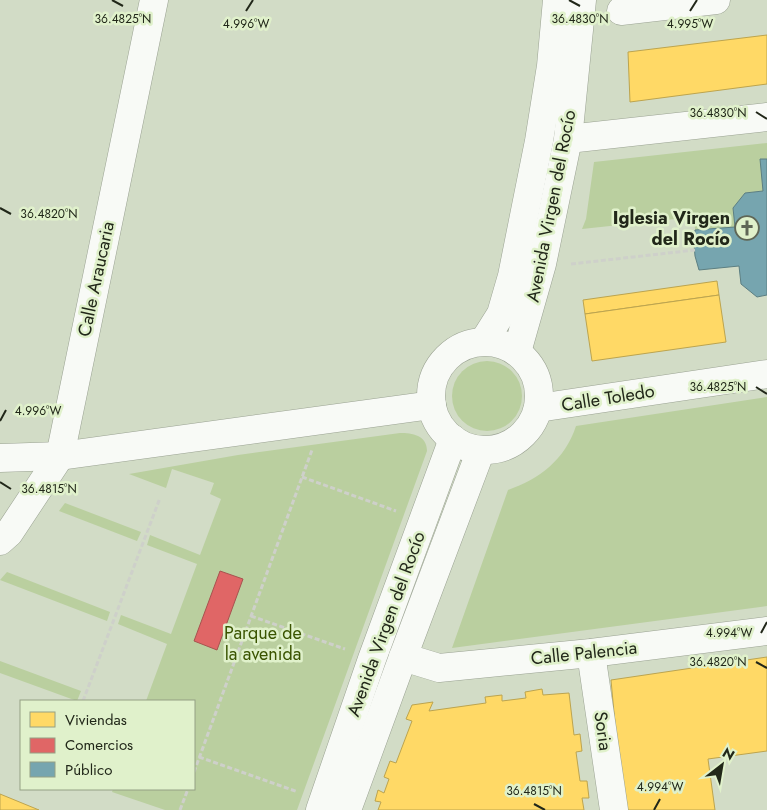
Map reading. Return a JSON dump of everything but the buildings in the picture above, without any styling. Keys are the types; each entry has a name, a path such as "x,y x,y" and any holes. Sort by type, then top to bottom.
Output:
{"street":[{"name":"Calle Araucaria","path":"0,542 9,532 60,456 154,0"},
{"name":"Avenida Virgen del Rocío","path":"484,342 501,314 512,276 539,141 551,66 558,0"},
{"name":"Avenida Virgen del Rocío","path":"517,352 542,264 568,139 582,0"},
{"path":"621,12 716,0"},
{"path":"568,139 767,117"},
{"path":"484,342 507,346 517,352 532,367 537,377 540,392 538,408 529,428 513,443 493,450 471,448 453,440 439,424 432,406 431,392 439,367 458,349 470,344 484,342"},
{"name":"Calle Toledo","path":"538,408 767,374"},
{"path":"0,458 60,456 432,406"},
{"name":"Avenida Virgen del Rocío","path":"311,802 372,659 453,440"},
{"name":"Avenida Virgen del Rocío","path":"347,810 402,657 481,450"},
{"name":"Calle Palencia","path":"402,657 439,668 592,653 767,631"},
{"name":"Soria","path":"592,653 614,810"}],"path":[{"path":"542,264 570,264 695,250"},
{"path":"195,770 314,445"},
{"path":"302,477 404,514"},
{"path":"83,700 160,498"},
{"path":"251,616 372,659"},
{"path":"200,757 311,802"},
{"path":"180,810 188,790"}],"green space":[{"path":"767,143 767,159 761,159 763,191 745,193 733,208 735,227 695,230 694,217 582,229 586,219 594,162"},
{"path":"494,361 507,367 516,376 520,382 522,396 520,410 512,421 501,429 480,431 473,429 462,421 454,410 452,389 454,382 462,371 473,363"},
{"path":"767,397 767,606 452,648 508,490 530,480 550,467 565,449 576,426"},
{"name":"Parque de la avenida","path":"400,433 414,434 422,438 427,451 297,810 165,810 112,792 113,790 195,790 195,700 146,700 167,644 118,624 121,615 171,634 197,564 147,545 150,535 200,555 221,499 210,494 214,483 172,469 166,488 129,474 238,455"},
{"path":"65,503 141,532 137,541 59,511"},
{"path":"7,572 110,612 107,621 0,580"},
{"path":"0,661 81,691 77,700 74,700 0,673"}],"place":[{"name":"Iglesia Virgen del Rocío","path":"747,228"}]}
